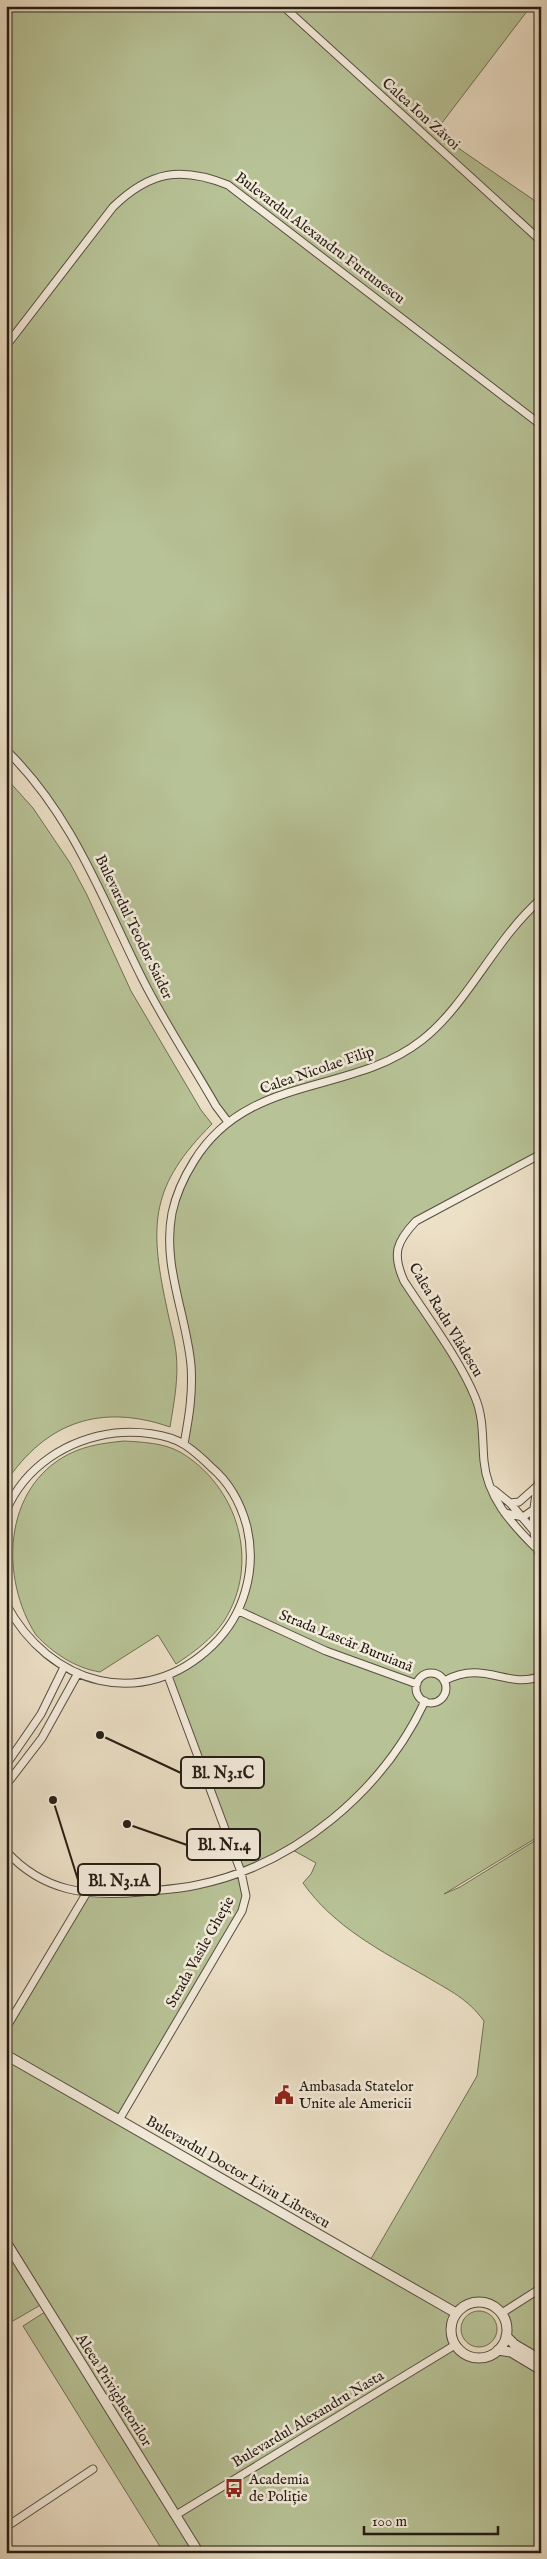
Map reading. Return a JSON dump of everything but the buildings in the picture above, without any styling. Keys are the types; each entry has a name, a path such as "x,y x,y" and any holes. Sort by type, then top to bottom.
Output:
{"street":[{"name":"Calea Ion Zăvoi","path":"283,6 541,241"},
{"name":"Bulevardul Alexandru Furtunescu","path":"6,346 113,207 129,192 150,179 187,172 228,184 541,425"},
{"name":"Bulevardul Teodor Saider","path":"6,750 38,786 77,844 96,878 143,980 216,1106 228,1122"},
{"name":"Calea Nicolae Filip","path":"184,1444 192,1401 191,1374 168,1246 170,1224 176,1198 201,1150 228,1122 278,1095 376,1065 408,1050 438,1026 514,926 541,899"},
{"name":"Calea Radu Vlădescu","path":"541,1154 416,1221 405,1232 396,1252 397,1265 404,1281 476,1398 482,1420 484,1463 497,1503 535,1547 541,1559"},
{"path":"6,1604 22,1631 64,1667 78,1674 103,1681 142,1682 168,1676 200,1658 223,1635 239,1611 251,1565 250,1538 243,1512 233,1492 217,1472 184,1444 143,1433 125,1432 84,1439 65,1447 48,1458 7,1505"},
{"name":"Calea Radu Vlădescu","path":"535,1547 533,1510 541,1473"},
{"path":"510,1503 519,1502 537,1485"},
{"path":"492,1488 510,1503 533,1530"},
{"path":"504,1513 523,1517 533,1510"},
{"name":"Strada Lascăr Buruiană","path":"239,1611 326,1651 416,1684"},
{"path":"6,1765 42,1714 64,1667"},
{"path":"444,1682 458,1674 478,1672 517,1680 533,1680 541,1676"},
{"path":"6,1785 42,1738 78,1674"},
{"path":"428,1674 437,1675 444,1682 445,1692 442,1698 431,1703 424,1701 418,1696 416,1684 420,1677 428,1674"},
{"name":"Strada Vasile Gheție","path":"119,2120 242,1911 246,1896 241,1872 168,1676"},
{"path":"6,1851 21,1868 33,1876 86,1894 128,1893 197,1885 241,1872 291,1849 355,1800 399,1745 417,1719 424,1701"},
{"path":"6,2028 86,1894"},
{"name":"Bulevardul Doctor Liviu Librescu","path":"6,2055 456,2313"},
{"name":"Aleea Privighetorilor","path":"6,2242 199,2553"},
{"path":"502,2313 541,2288"},
{"path":"478,2301 494,2306 502,2313 506,2322 506,2336 498,2350 490,2356 477,2358 466,2355 455,2345 451,2334 451,2325 456,2313 468,2303 478,2301"},
{"path":"506,2336 514,2344 541,2360"},
{"name":"Bulevardul Alexandru Nasta","path":"176,2515 455,2345"},
{"path":"498,2350 511,2352 541,2370"},
{"path":"6,2527 93,2469"}],"green space":[{"path":"12,6 531,6 435,132 541,205 541,1154 439,1209 405,1232 397,1265 475,1398 484,1463 497,1503 535,1547 541,1559 541,1835 444,1894 460,1887 541,1837 541,2553 164,2553 23,2326 48,2310 44,2303 6,2325 6,2028 86,1894 164,1889 241,1872 168,1676 223,1635 244,1597 250,1538 233,1492 184,1444 192,1384 181,1317 170,1224 191,1166 228,1122 143,981 59,816 6,750 6,14","holes":["291,1849 316,1863 311,1874 303,1883 329,1913 359,1937 458,1996 471,2006 484,2021 477,2076 368,2264 119,2120 242,1911 244,1884 241,1872","478,2301 490,2305 498,2311 504,2320 506,2330 506,2339 501,2348 494,2354 483,2358 470,2357 461,2352 454,2343 451,2333 452,2322 457,2312 465,2305"]},
{"path":"6,778 33,808 70,863 87,895 131,991 201,1110 212,1124 177,1166 166,1186 160,1206 157,1250 177,1362 176,1390 170,1427 145,1420 121,1417 98,1418 77,1423 57,1432 39,1445 22,1461 6,1482"},
{"path":"124,1441 153,1444 174,1449 200,1467 217,1485 229,1505 238,1528 242,1551 241,1575 235,1598 219,1628 196,1650 176,1664 158,1635 100,1672 82,1667 65,1659 36,1635 24,1613 17,1588 13,1562 14,1536 20,1511 31,1489 47,1469 69,1454 83,1448"},
{"path":"479,2311 486,2312 492,2316 496,2322 496,2336 492,2342 486,2346 479,2347 472,2346 466,2342 462,2336 461,2329 462,2322 466,2316 472,2312"}],"place":[{"name":"Bl. N3.1C","path":"100,1735"},
{"name":"Bl. N3.1A","path":"53,1800"},
{"name":"Bl. N1.4","path":"127,1824"},
{"name":"Ambasada Statelor Unite ale Americii","path":"284,2095"},
{"name":"Academia de Poliție","path":"234,2488"}]}
